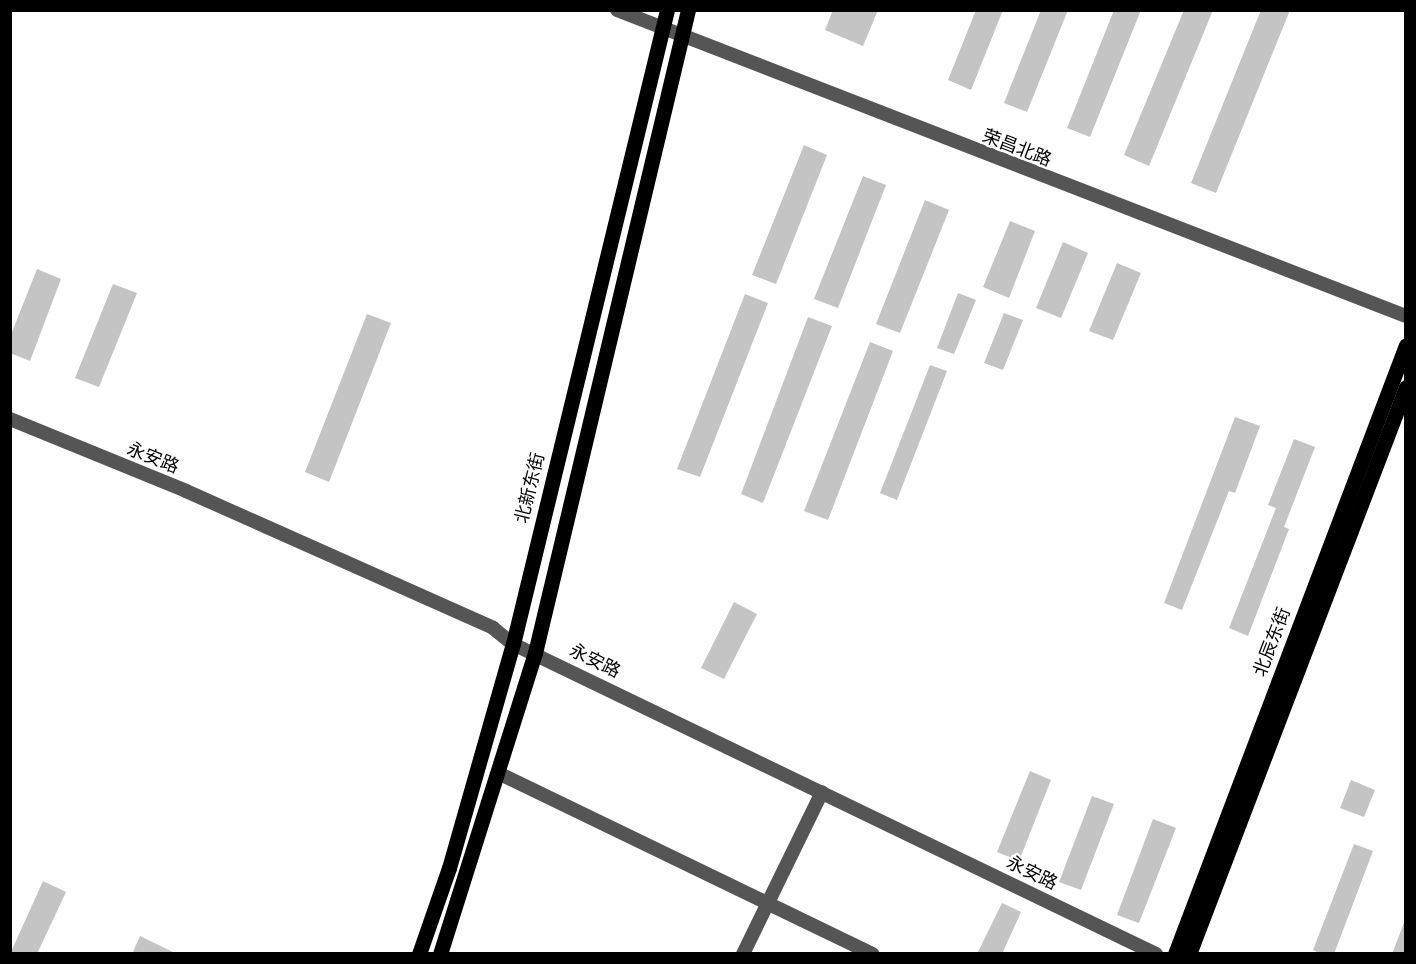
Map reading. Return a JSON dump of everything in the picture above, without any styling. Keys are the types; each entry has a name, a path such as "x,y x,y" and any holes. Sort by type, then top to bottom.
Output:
{"main road":[{"name":"北新东街","path":"419,954 449,867 513,644 668,10"},
{"path":"440,954 535,652 688,10"},
{"name":"北辰东街","path":"1175,954 1406,345"},
{"name":"北辰东街","path":"1189,954 1406,387"}],"street":[{"name":"荣昌北路","path":"617,10 1406,316"},
{"path":"593,312 614,317"},
{"name":"永安路","path":"10,419 186,490 493,628 513,644 535,652 1156,954"},
{"path":"498,772 873,954"},
{"path":"743,954 822,792"}],"building":[{"path":"833,10 878,10 863,46 825,30"},
{"path":"976,10 1003,10 971,90 948,80"},
{"path":"1041,10 1068,10 1027,112 1004,103"},
{"path":"1114,10 1141,10 1090,137 1067,128"},
{"path":"1184,10 1213,10 1149,166 1124,155"},
{"path":"1261,10 1290,10 1216,193 1191,183"},
{"path":"804,145 827,155 776,284 752,275"},
{"path":"863,176 886,185 838,308 814,299"},
{"path":"925,200 949,210 900,333 876,324"},
{"path":"1010,221 1035,231 1009,298 983,287"},
{"path":"1063,242 1088,253 1061,318 1036,308"},
{"path":"1117,263 1141,273 1113,340 1089,331"},
{"path":"37,269 61,279 30,361 10,353 10,337"},
{"path":"113,284 137,293 99,387 75,378"},
{"path":"958,293 976,300 954,354 937,348"},
{"path":"745,294 768,303 700,477 677,469"},
{"path":"1004,313 1023,320 1003,370 984,363"},
{"path":"367,314 391,323 329,482 305,472"},
{"path":"808,317 832,326 763,503 741,494"},
{"path":"870,342 893,351 828,520 804,511"},
{"path":"930,365 947,371 897,500 880,493"},
{"path":"1235,417 1260,426 1235,493 1229,491 1182,610 1164,603"},
{"path":"1294,439 1315,447 1284,527 1289,529 1248,636 1229,628 1276,508 1268,505"},
{"path":"734,602 757,614 724,679 701,668"},
{"path":"1030,771 1051,780 1019,861 997,852"},
{"path":"1351,780 1375,790 1364,817 1340,808"},
{"path":"1092,796 1114,804 1081,890 1059,882"},
{"path":"1153,819 1176,828 1139,923 1117,915"},
{"path":"1354,844 1373,851 1334,954 1321,954 1313,950"},
{"path":"43,881 66,892 37,954 10,954"},
{"path":"1002,903 1021,912 1002,954 977,954"},
{"path":"1405,920 1406,954 1392,954"},
{"path":"140,936 177,954 132,954"}]}
